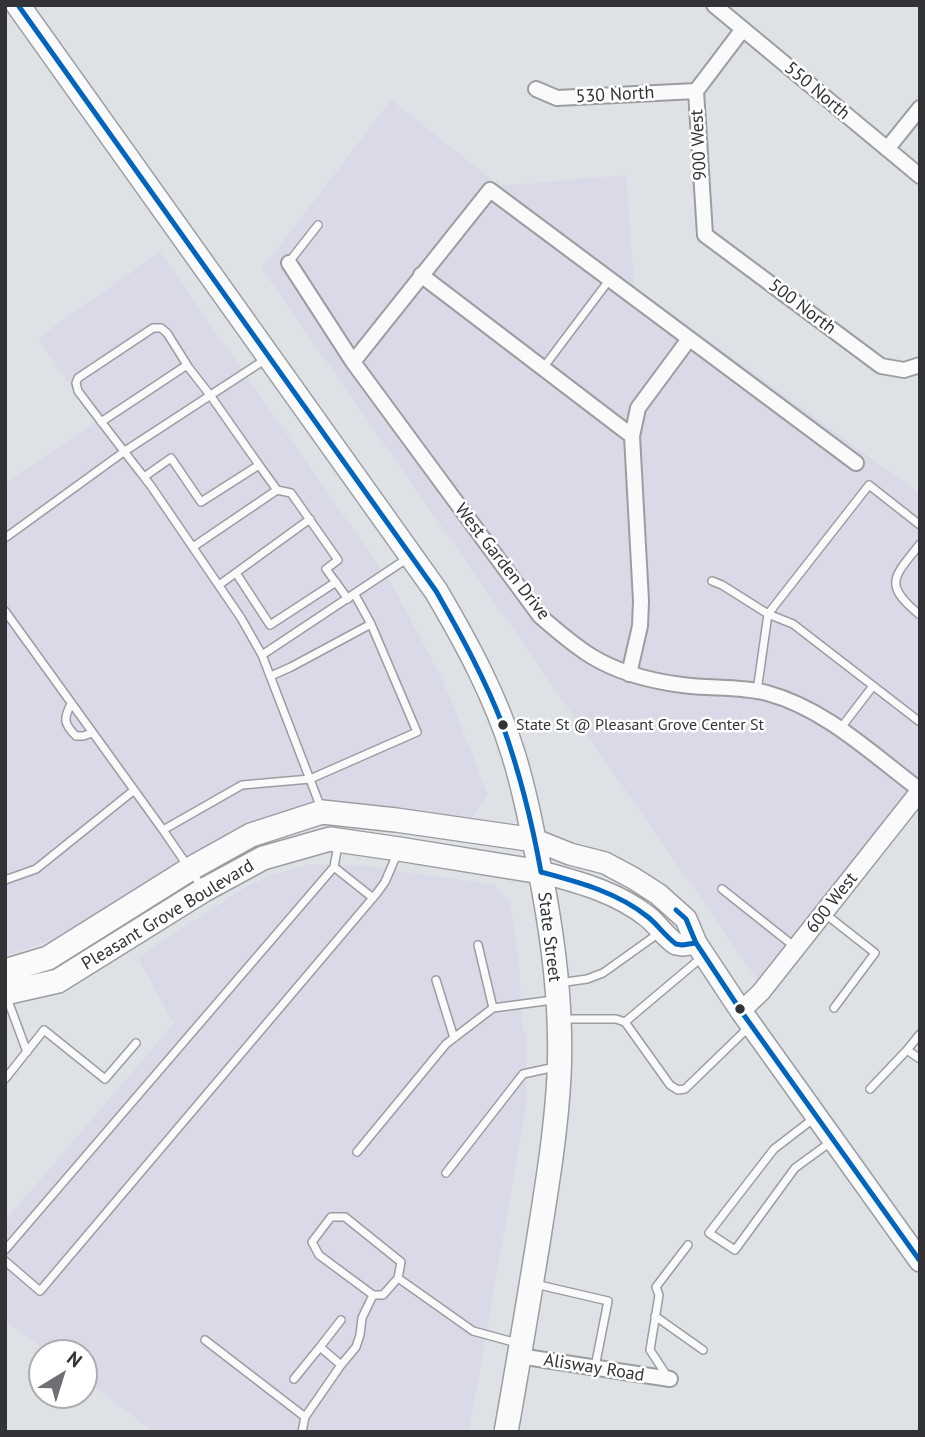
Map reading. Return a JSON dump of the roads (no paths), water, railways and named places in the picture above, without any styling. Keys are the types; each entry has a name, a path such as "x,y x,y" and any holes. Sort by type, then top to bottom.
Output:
{"main road":[{"name":"State Street","path":"18,5 436,591 456,624 493,700 513,752 536,841 549,920 557,1000 559,1066 547,1188 506,1432"},
{"name":"Pleasant Grove Boulevard","path":"5,971 48,958 190,869 251,835 322,812 536,841"},
{"name":"Pleasant Grove Boulevard","path":"5,993 58,981 204,890 263,858 330,839 541,872"},
{"path":"536,841 605,863 658,894 686,919 700,949 746,1018 920,1261"},
{"path":"541,872 620,898 648,917 676,944 700,949"}],"street":[{"name":"550 North","path":"714,5 920,176"},
{"name":"900 West","path":"705,235 696,91 743,29"},
{"name":"530 North","path":"536,89 557,97 696,91"},
{"path":"887,149 920,108"},
{"path":"353,362 490,190 856,463"},
{"name":"500 North","path":"705,235 881,366 904,370 920,365"},
{"name":"West Garden Drive","path":"289,263 353,362 540,616 569,641 629,674 681,685 757,691 797,704 828,720 920,791"},
{"path":"421,275 632,436"},
{"path":"629,674 640,626 641,601 632,436 638,408 690,339"},
{"name":"600 West","path":"746,1018 761,992 920,791"},
{"name":"Alisway Road","path":"520,1350 594,1368 670,1379"}],"lane":[{"path":"289,263 318,225"},
{"path":"543,368 610,279"},
{"path":"163,830 242,785 310,779 417,733 371,624 326,569 338,560 291,493 277,490 167,333 161,328 153,328 78,378 78,391 193,547 262,654 271,676 310,779 322,812"},
{"path":"5,538 125,452 270,356"},
{"path":"101,422 187,365"},
{"path":"144,477 171,457 201,502 260,465"},
{"path":"757,691 768,614 869,485 920,525"},
{"path":"193,547 277,490"},
{"path":"219,585 310,519"},
{"path":"920,544 898,572 896,589 920,615"},
{"path":"262,654 411,556"},
{"path":"236,573 270,625 336,582"},
{"path":"712,581 768,614 793,624 920,722"},
{"path":"5,611 204,890"},
{"path":"271,676 371,624"},
{"path":"840,729 873,685"},
{"path":"71,704 66,718 69,729 76,736 92,733"},
{"path":"5,880 36,869 133,791"},
{"path":"5,1250 334,867 338,841"},
{"path":"5,1261 40,1291 373,898 385,882 399,849"},
{"path":"334,867 373,898"},
{"path":"722,889 796,948"},
{"path":"824,913 875,953 834,1008"},
{"path":"557,1000 587,979 603,973 663,931"},
{"path":"478,945 493,1008"},
{"path":"625,1023 700,949"},
{"path":"436,980 454,1038"},
{"path":"5,993 27,1052"},
{"path":"357,1152 446,1044 493,1008 557,1000 616,1019 625,1023 670,1085 678,1090 685,1089 746,1018"},
{"path":"5,1079 44,1030 105,1079 136,1043"},
{"path":"870,1089 920,1034"},
{"path":"907,1050 920,1059"},
{"path":"446,1173 523,1074 559,1066"},
{"path":"817,1116 774,1149 709,1233 735,1250 795,1168 834,1140"},
{"path":"331,1217 345,1217 401,1262 398,1278 383,1295 373,1295 319,1255 312,1242 331,1217"},
{"path":"670,1379 650,1350 659,1295 656,1287 688,1245"},
{"path":"398,1278 473,1331 520,1350"},
{"path":"531,1283 608,1301 594,1368"},
{"path":"302,1432 305,1417 356,1348 362,1318 373,1295"},
{"path":"656,1316 703,1350"},
{"path":"294,1379 341,1320"},
{"path":"205,1340 305,1417"},
{"path":"320,1347 341,1365"}],"place":[{"name":"State St @ Pleasant Grove Center St","path":"503,725"}]}
